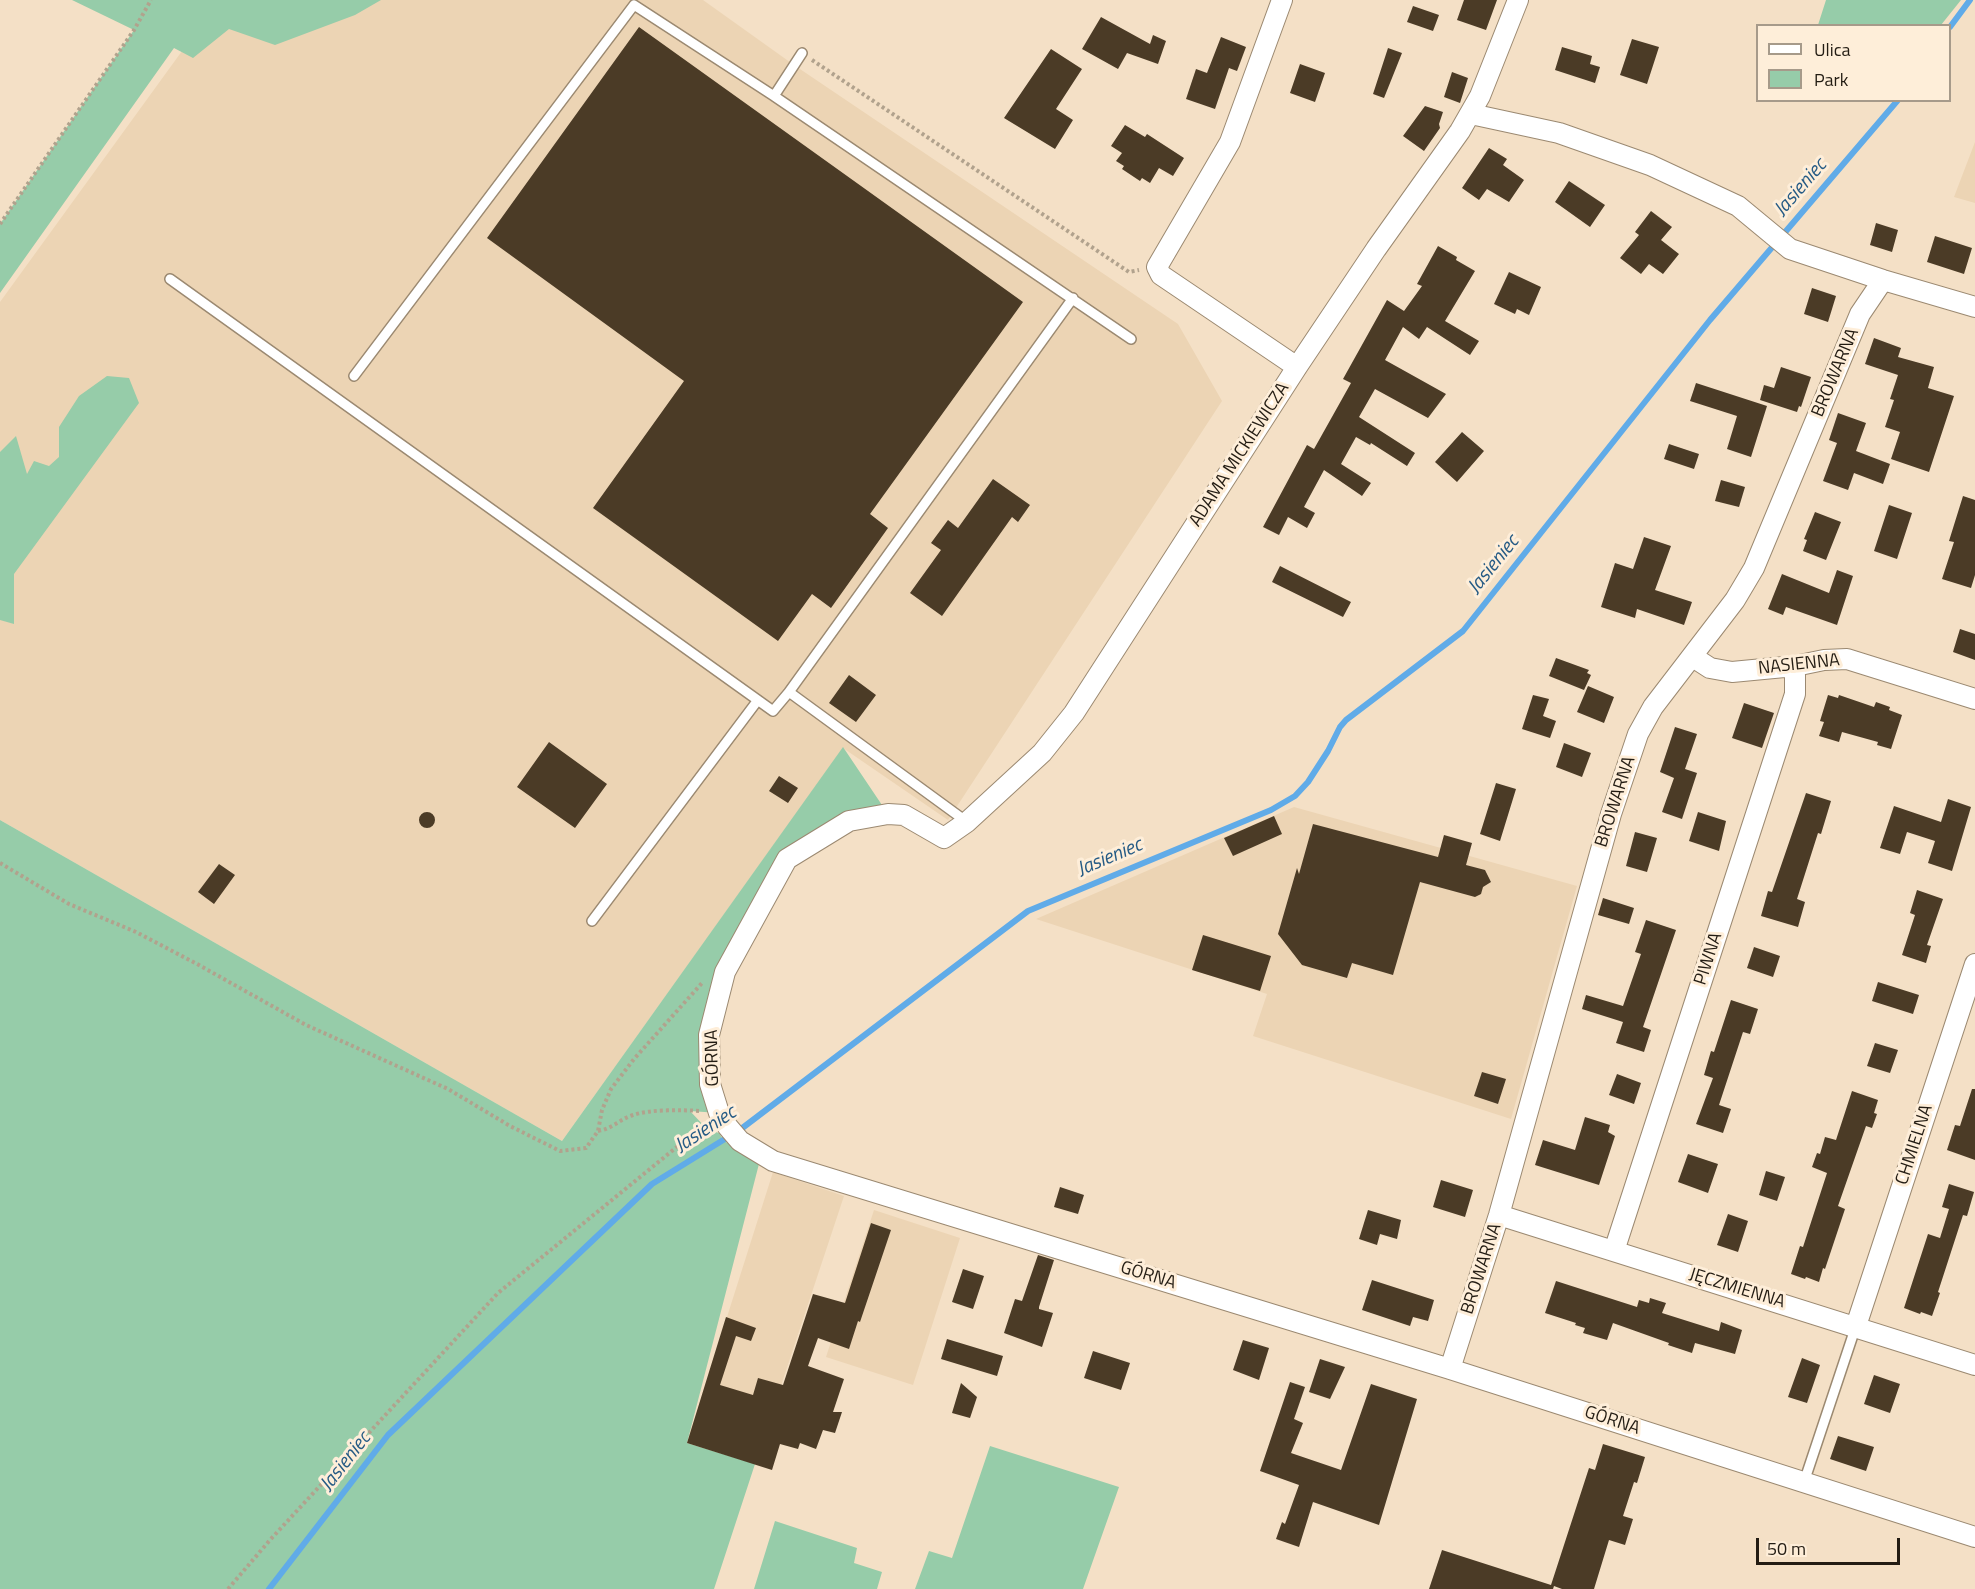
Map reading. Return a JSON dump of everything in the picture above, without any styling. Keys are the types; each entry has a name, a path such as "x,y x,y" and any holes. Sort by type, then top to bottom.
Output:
{"street":[{"path":"1282,0 1230,142 1156,267 1161,275 1297,367"},
{"name":"ADAMA MICKIEWICZA","path":"904,815 944,838 967,822 1042,753 1074,713 1297,367 1471,114 1488,78 1518,0"},
{"path":"1471,114 1559,134 1650,165 1738,206 1790,249 1975,307"},
{"name":"BROWARNA","path":"1450,1369 1499,1215 1611,813 1638,734 1653,707 1735,600 1754,568 1860,314 1883,280"},
{"name":"NASIENNA","path":"1693,657 1710,668 1732,672 1847,659 1975,699"},
{"name":"PIWNA","path":"1614,1251 1795,694 1795,666"},
{"name":"GÓRNA","path":"904,815 888,814 849,821 788,859 725,972 709,1035 710,1084 729,1127 773,1161 1450,1369 1975,1537"},
{"name":"CHMIELNA","path":"1856,1326 1975,964"},
{"name":"JĘCZMIENNA","path":"1499,1215 1975,1365"}],"lane":[{"path":"354,376 634,5 774,96 1131,339"},
{"path":"774,96 802,53"},
{"path":"170,279 773,711 789,693 1073,298"},
{"path":"789,693 967,822"},
{"path":"592,921 758,700"},
{"path":"1804,1482 1856,1326"}],"path":[{"path":"0,224 134,30 151,0"},
{"path":"802,53 1129,272 1156,267"},
{"path":"0,863 69,904 136,932 306,1025 448,1089 510,1126 560,1151 586,1148 598,1131 602,1110 611,1089 634,1059 709,975"},
{"path":"598,1131 610,1129 633,1115 664,1111 729,1127"},
{"path":"228,1589 270,1540 498,1293 729,1127"}],"shaded area":[{"path":"219,0 703,0 794,65 1178,324 1222,401 948,820 843,748 562,1141 0,820 0,302"},
{"path":"1975,142 1975,203 1954,197"},
{"path":"1294,807 1577,886 1511,1119 1253,1036 1267,994 1036,919"},
{"path":"773,1172 844,1196 755,1464 687,1443"},
{"path":"874,1210 960,1238 913,1385 826,1357"}],"green space":[{"path":"72,0 381,0 355,15 275,45 229,29 193,58 174,48 0,293 0,224 134,30"},
{"path":"1826,0 1961,0 1942,24 1818,24"},
{"path":"107,376 129,378 139,403 14,574 14,624 0,620 0,452 16,436 27,474 34,461 49,466 59,457 59,427 79,396"},
{"path":"843,747 888,814 787,859 725,972 709,1035 719,1113 690,1111 708,1130 719,1133 724,1141 760,1160 687,1443 755,1464 714,1589 0,1589 0,820 562,1141"},
{"path":"990,1446 1119,1487 1083,1589 915,1589 929,1551 952,1558"},
{"path":"775,1521 857,1548 854,1563 882,1572 877,1589 754,1589"}],"building":[{"path":"1464,0 1497,0 1486,30 1457,20"},
{"path":"1413,6 1439,15 1433,31 1407,22"},
{"path":"1101,17 1150,44 1153,35 1166,41 1158,64 1127,53 1118,69 1082,49"},
{"path":"639,27 1023,302 870,514 888,528 831,608 812,594 778,641 593,508 684,381 487,238"},
{"path":"1221,37 1246,47 1237,71 1229,68 1215,109 1186,99 1196,69 1207,73"},
{"path":"1632,39 1659,47 1647,84 1620,75"},
{"path":"1562,47 1592,56 1590,64 1600,67 1595,83 1555,70"},
{"path":"1388,48 1402,53 1384,98 1373,94"},
{"path":"1051,49 1082,69 1056,109 1073,120 1055,149 1004,118"},
{"path":"1300,64 1325,73 1315,102 1290,93"},
{"path":"1452,72 1468,78 1460,103 1444,97"},
{"path":"1425,106 1443,112 1440,128 1424,151 1403,136"},
{"path":"1125,125 1145,137 1147,134 1184,158 1173,176 1159,168 1150,183 1142,178 1140,181 1122,169 1124,166 1116,161 1122,153 1111,146"},
{"path":"1489,148 1507,159 1503,165 1524,180 1509,202 1487,189 1479,200 1462,188"},
{"path":"1569,181 1605,205 1590,227 1555,202"},
{"path":"1651,211 1672,227 1661,240 1679,254 1663,274 1649,264 1641,274 1620,258 1639,235 1635,232"},
{"path":"1876,223 1898,230 1892,252 1870,245"},
{"path":"1935,236 1972,248 1964,274 1927,262"},
{"path":"1438,246 1475,271 1445,321 1479,341 1470,355 1427,327 1419,339 1403,327 1385,360 1446,394 1428,418 1375,389 1359,417 1415,453 1407,466 1371,443 1370,445 1356,437 1341,464 1371,483 1362,496 1324,470 1304,507 1315,513 1307,528 1288,517 1279,535 1263,527 1307,445 1314,449 1351,383 1343,379 1387,300 1404,311 1422,286 1417,284"},
{"path":"1509,272 1541,287 1529,315 1517,309 1515,314 1494,304"},
{"path":"1812,288 1836,296 1828,322 1804,314"},
{"path":"1874,338 1901,348 1898,357 1934,367 1928,388 1954,396 1929,472 1891,459 1900,432 1885,427 1894,400 1890,399 1898,375 1865,364"},
{"path":"1781,367 1811,377 1801,407 1799,406 1797,412 1760,400 1764,385 1774,388"},
{"path":"1696,383 1767,406 1751,457 1727,449 1737,416 1690,401"},
{"path":"1838,413 1866,423 1856,451 1890,464 1883,484 1854,473 1848,490 1823,481 1837,443 1829,440"},
{"path":"1462,432 1484,451 1457,482 1435,462"},
{"path":"1669,444 1699,454 1694,469 1664,459"},
{"path":"993,479 1030,505 1018,522 1012,517 942,616 910,593 941,550 931,543 948,520 958,528"},
{"path":"1721,480 1745,487 1739,507 1715,501"},
{"path":"1963,496 1975,500 1975,575 1971,588 1942,579 1954,542 1949,541"},
{"path":"1889,505 1912,513 1897,559 1874,551"},
{"path":"1815,512 1841,522 1826,560 1803,551 1807,540 1804,539"},
{"path":"1644,537 1671,546 1655,590 1692,602 1684,625 1637,609 1635,618 1601,607 1615,563 1633,569"},
{"path":"1280,566 1351,602 1343,617 1272,582"},
{"path":"1837,570 1853,576 1837,625 1786,607 1783,615 1768,609 1782,574 1829,593"},
{"path":"1960,629 1975,634 1975,660 1953,652"},
{"path":"1556,658 1589,670 1587,673 1591,675 1584,690 1549,676"},
{"path":"849,675 876,695 856,722 829,703"},
{"path":"1588,686 1614,697 1604,723 1577,712"},
{"path":"1533,695 1549,699 1543,716 1556,721 1550,738 1522,729"},
{"path":"1828,695 1838,698 1839,695 1874,707 1876,702 1902,715 1891,749 1877,745 1878,742 1842,732 1839,742 1819,736 1824,722 1820,721"},
{"path":"1744,703 1774,713 1762,748 1732,738"},
{"path":"1675,727 1697,734 1685,769 1697,773 1682,819 1662,812 1674,778 1660,772"},
{"path":"549,742 607,784 575,828 517,787"},
{"path":"1564,743 1591,753 1582,777 1556,767"},
{"path":"779,776 798,788 788,803 769,791"},
{"path":"1496,783 1516,789 1500,841 1480,834"},
{"path":"1806,793 1831,801 1797,899 1805,902 1798,927 1761,916 1768,891 1772,892"},
{"path":"1948,799 1971,807 1952,871 1928,863 1935,841 1907,832 1900,854 1880,848 1894,806 1941,822"},
{"path":"424,812 430,812 435,820 433,826 424,828 419,823 419,817"},
{"path":"1698,812 1726,821 1719,851 1689,841"},
{"path":"1274,816 1282,834 1233,856 1224,838"},
{"path":"1313,824 1438,857 1444,835 1472,843 1466,865 1485,870 1491,882 1483,887 1481,894 1475,897 1420,882 1393,975 1352,963 1347,978 1302,965 1278,934 1297,868 1299,874"},
{"path":"1635,832 1657,838 1647,872 1626,866"},
{"path":"219,864 235,875 214,904 198,892"},
{"path":"1917,890 1943,899 1927,945 1931,946 1926,963 1902,955 1915,915 1910,913"},
{"path":"1603,898 1634,908 1629,924 1598,915"},
{"path":"1646,920 1676,930 1643,1027 1651,1030 1644,1052 1616,1043 1623,1022 1582,1009 1586,995 1623,1006 1641,954 1635,952"},
{"path":"1203,935 1271,956 1260,991 1192,970"},
{"path":"1754,947 1780,956 1773,977 1747,968"},
{"path":"1878,982 1919,995 1913,1014 1872,1001"},
{"path":"1731,1000 1758,1009 1750,1034 1743,1032 1719,1105 1731,1109 1723,1133 1696,1124 1713,1078 1704,1075"},
{"path":"1875,1043 1898,1050 1890,1073 1867,1066"},
{"path":"1482,1072 1506,1079 1498,1104 1474,1096"},
{"path":"1617,1074 1641,1083 1634,1104 1609,1095"},
{"path":"1972,1089 1975,1089 1975,1160 1947,1150 1955,1125 1960,1126"},
{"path":"1852,1091 1878,1100 1874,1113 1877,1114 1872,1128 1866,1126 1838,1206 1845,1209 1819,1282 1791,1274 1800,1246 1803,1247 1827,1173 1812,1167 1817,1153 1820,1154 1825,1137 1836,1140"},
{"path":"1585,1117 1610,1125 1608,1132 1615,1136 1599,1185 1535,1165 1543,1140 1575,1150"},
{"path":"1688,1154 1718,1164 1708,1193 1678,1182"},
{"path":"1766,1171 1785,1177 1777,1201 1759,1195"},
{"path":"1441,1180 1473,1190 1465,1217 1433,1207"},
{"path":"1949,1184 1974,1192 1967,1216 1963,1215 1932,1316 1921,1312 1920,1314 1904,1308 1928,1234 1940,1238 1949,1209 1942,1207"},
{"path":"1060,1187 1084,1195 1078,1214 1054,1207"},
{"path":"1368,1210 1401,1220 1397,1239 1380,1234 1377,1245 1359,1239"},
{"path":"1728,1214 1748,1221 1738,1252 1717,1245"},
{"path":"871,1223 891,1230 849,1349 818,1338 808,1366 844,1379 833,1412 842,1412 835,1433 823,1430 816,1449 800,1443 798,1449 780,1444 772,1470 687,1443 726,1317 756,1328 751,1341 736,1336 720,1385 753,1395 758,1378 783,1385 813,1294 845,1303"},
{"path":"1038,1255 1054,1260 1039,1307 1039,1309 1053,1313 1042,1347 1004,1333 1015,1299 1022,1301"},
{"path":"963,1269 984,1276 973,1309 952,1302"},
{"path":"1372,1280 1434,1300 1428,1321 1413,1317 1410,1326 1362,1310"},
{"path":"1556,1281 1637,1307 1639,1300 1649,1303 1650,1298 1666,1303 1662,1313 1719,1331 1721,1322 1742,1330 1735,1354 1695,1343 1692,1353 1613,1323 1607,1340 1583,1333 1585,1328 1575,1325 1576,1323 1545,1313"},
{"path":"947,1339 1003,1356 997,1376 941,1359"},
{"path":"1243,1340 1269,1348 1259,1380 1233,1370"},
{"path":"1093,1351 1130,1363 1121,1390 1084,1378"},
{"path":"1802,1358 1820,1365 1807,1403 1788,1397"},
{"path":"1320,1359 1345,1367 1330,1399 1309,1392"},
{"path":"1874,1375 1900,1384 1890,1413 1864,1404"},
{"path":"1290,1382 1305,1387 1294,1419 1303,1423 1291,1453 1341,1470 1371,1384 1417,1399 1379,1525 1313,1502 1299,1547 1276,1539 1282,1522 1285,1524 1299,1485 1260,1471"},
{"path":"961,1383 977,1397 970,1418 952,1413"},
{"path":"1838,1436 1874,1447 1866,1471 1830,1459"},
{"path":"1603,1444 1645,1457 1623,1516 1633,1519 1625,1545 1609,1540 1594,1589 1562,1589 1554,1586 1553,1589 1429,1589 1442,1550 1551,1585 1589,1468 1595,1470"}],"waterway":[{"name":"Jasieniec","path":"1951,26 1970,0"},
{"name":"Jasieniec","path":"269,1589 388,1435 652,1184 741,1129 1028,911 1271,810 1295,796 1308,782 1346,720 1463,631 1710,320 1896,102"}]}
